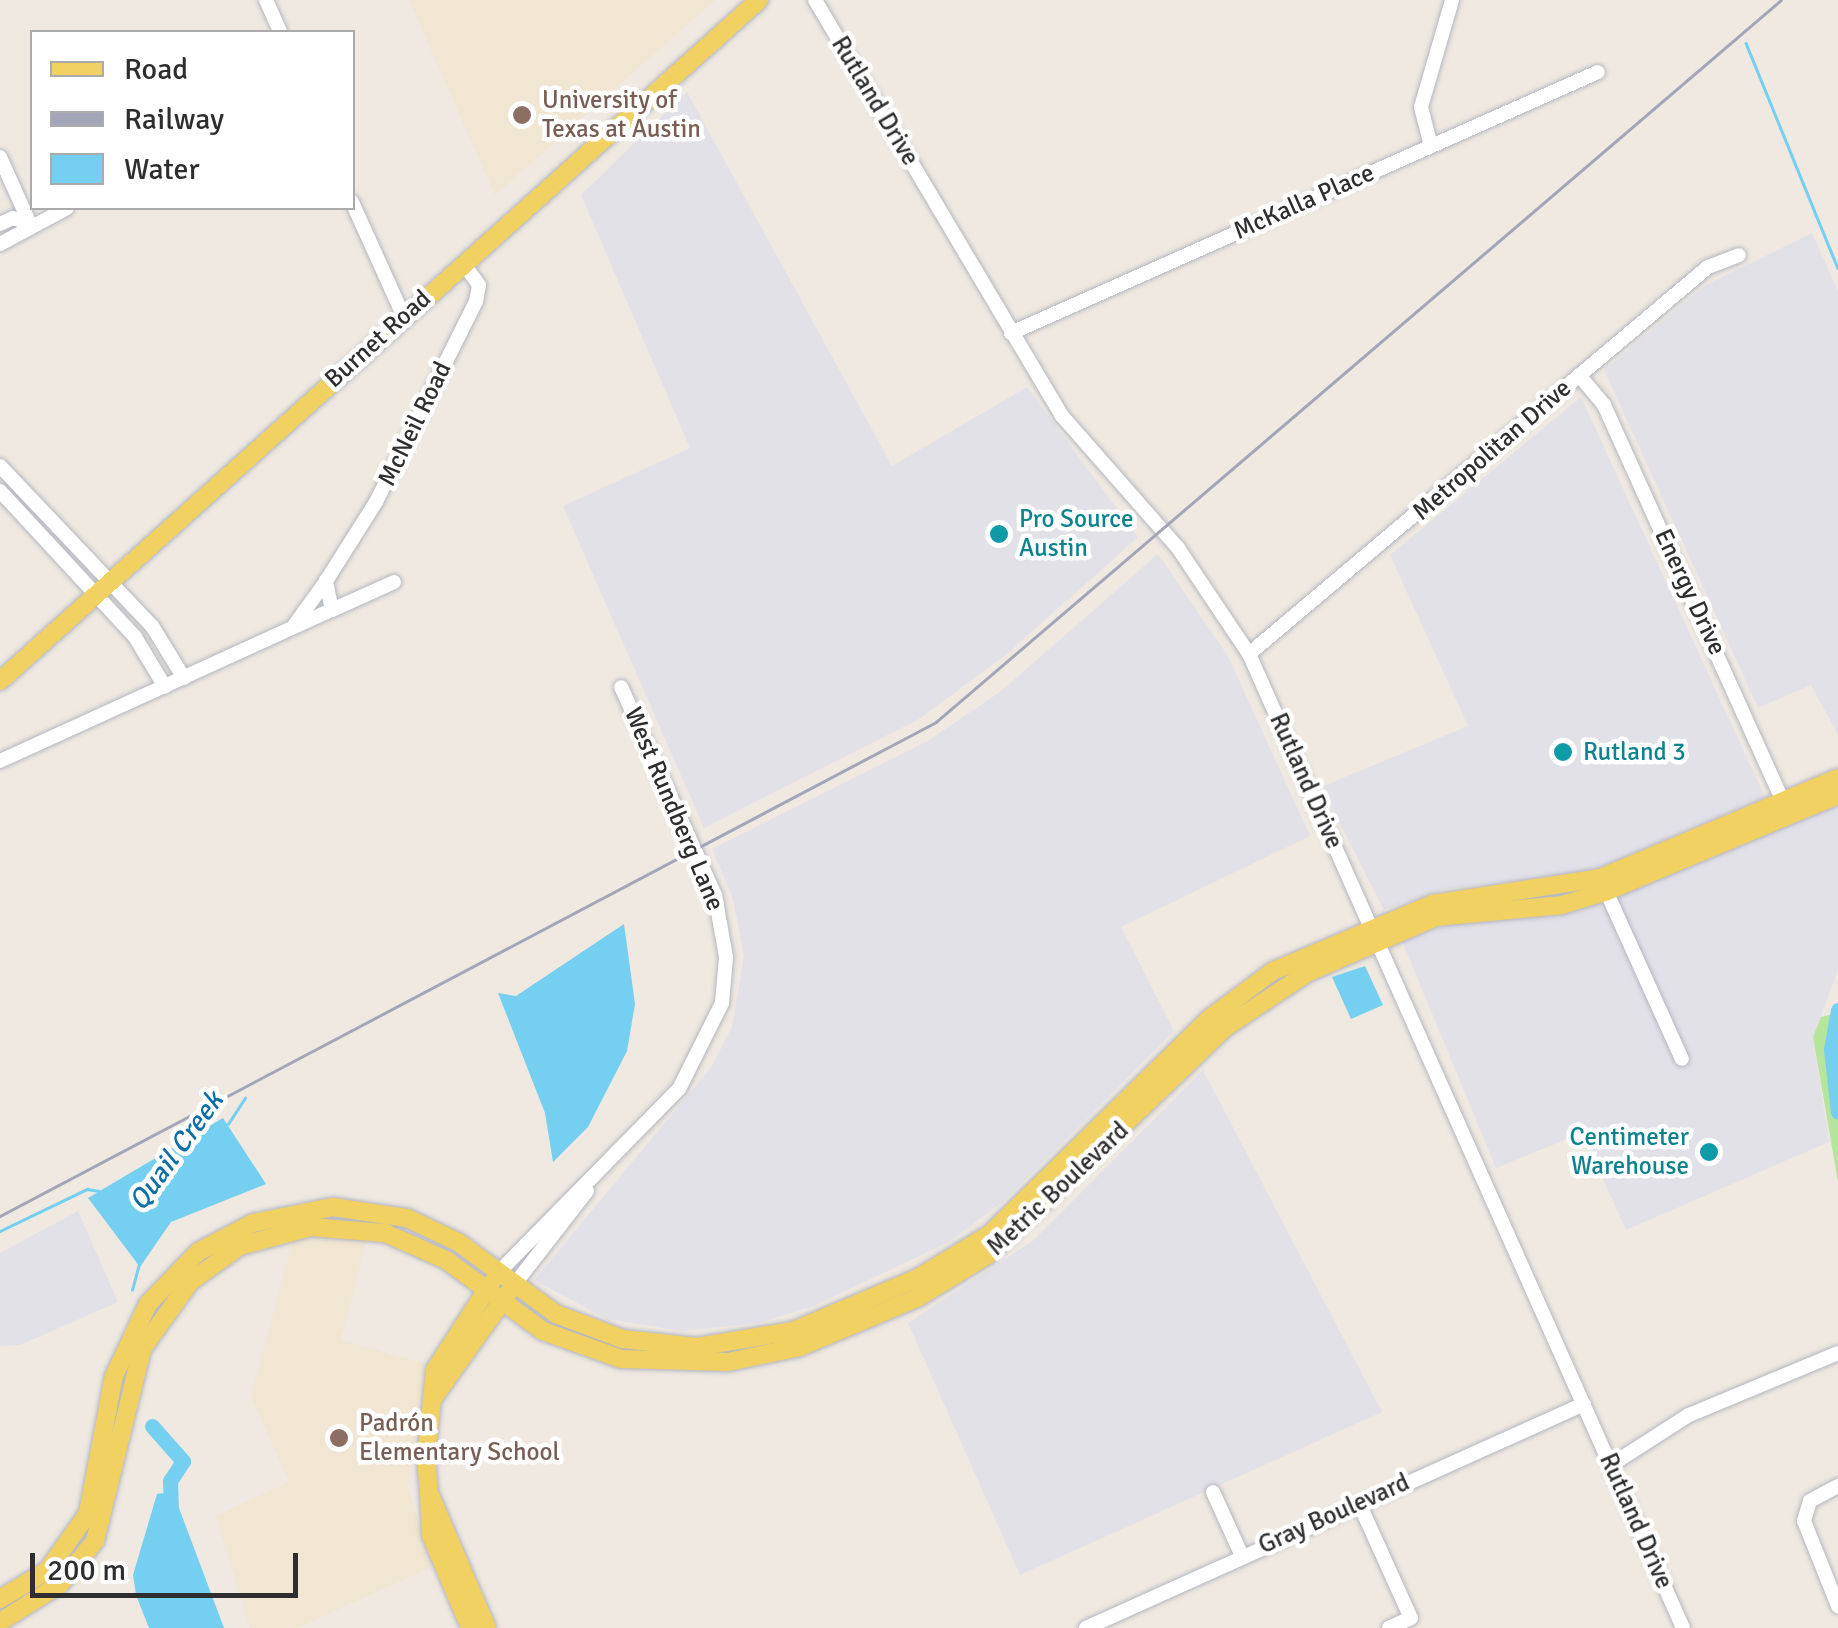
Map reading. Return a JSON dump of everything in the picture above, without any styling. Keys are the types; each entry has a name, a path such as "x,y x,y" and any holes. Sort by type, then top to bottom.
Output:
{"main road":[{"name":"Burnet Road","path":"0,680 402,315 759,0"},
{"name":"Metric Boulevard","path":"1786,809 1838,778"},
{"name":"Metric Boulevard","path":"310,1218 400,1238 567,1343 621,1359 751,1350 984,1248 1273,972 1454,898 1565,896 1603,885 1786,809 1838,795"},
{"name":"Metric Boulevard","path":"0,1599 48,1570 79,1530 99,1475 125,1370 144,1328 222,1256 310,1218 406,1218 499,1272 556,1314 624,1339 751,1350"},
{"name":"West Rundberg Lane","path":"434,1397 436,1370 499,1272"},
{"name":"West Rundberg Lane","path":"434,1397 514,1285"},
{"name":"Metric Boulevard","path":"0,1622 60,1584 95,1540 111,1499 125,1370"},
{"path":"434,1397 429,1493 455,1575 463,1626"},
{"path":"455,1575 486,1628"}],"street":[{"path":"266,0 279,30"},
{"path":"1431,146 1421,107 1452,0"},
{"name":"Rutland Drive","path":"815,2 1074,433 1178,548 1250,654 1683,1628"},
{"name":"McKalla Place","path":"1011,333 1598,72"},
{"path":"0,157 30,224"},
{"path":"355,209 402,315"},
{"path":"0,244 62,210"},
{"path":"0,224 13,218 30,224"},
{"name":"Metropolitan Drive","path":"1250,654 1708,268 1739,255"},
{"name":"McNeil Road","path":"293,627 376,502 476,301 479,285 464,264"},
{"name":"Energy Drive","path":"1579,375 1604,405 1786,809"},
{"path":"0,466 103,586 165,687"},
{"path":"0,490 159,634 184,678"},
{"path":"326,581 332,610"},
{"name":"McNeil Road","path":"0,761 394,582"},
{"name":"West Rundberg Lane","path":"514,1285 590,1186 691,1073 714,1027 726,977 715,896 621,688"},
{"path":"1603,885 1682,1059"},
{"name":"West Rundberg Lane","path":"499,1272 555,1207 590,1186"},
{"path":"1611,1465 1690,1415 1838,1353"},
{"name":"Gray Boulevard","path":"1086,1628 1584,1404"},
{"path":"1838,1486 1810,1501 1804,1521 1838,1606"},
{"path":"1214,1492 1242,1556"},
{"path":"1359,1503 1411,1618 1389,1628"}],"shaded area":[{"name":"University of Texas at Austin","path":"409,0 715,0 495,195"},
{"path":"687,92 892,466 1027,387 1138,537 1007,654 919,719 704,828 563,506 690,448 581,195"},
{"path":"1812,233 1838,291 1838,735 1811,685 1758,708 1604,370 1706,285"},
{"path":"1581,397 1765,797 1585,873 1445,889 1384,910 1321,787 1468,726 1390,555"},
{"path":"1158,554 1228,656 1310,836 1121,927 1174,1031 1004,1201 949,1242 816,1305 759,1323 682,1331 607,1319 534,1280 712,1066 732,1027 744,956 733,899 712,849 926,742 1000,692"},
{"path":"1838,805 1838,970 1813,1037 1829,1142 1626,1230 1582,1133 1496,1168 1402,941 1452,923 1563,915"},
{"path":"1203,1070 1382,1412 1020,1575 908,1323 1034,1240"},
{"path":"78,1211 118,1302 20,1345 0,1346 0,1253"},
{"name":"Padrón Elementary School","path":"319,1236 366,1239 341,1340 425,1364 408,1486 431,1567 297,1628 250,1628 216,1516 289,1482 251,1397 293,1240"}],"green space":[{"path":"1838,1013 1838,1182 1813,1037 1821,1017"}],"water":[{"path":"624,924 635,1004 627,1051 588,1127 553,1162 545,1113 498,993 516,996"},
{"path":"1365,966 1383,1005 1351,1019 1332,977"},
{"path":"223,1118 266,1184 171,1222 140,1267 88,1198"},
{"path":"173,1492 224,1628 149,1628 136,1595 133,1575 157,1494"}],"waterway":[{"path":"1746,43 1838,268"},
{"path":"1838,1010 1831,1049 1838,1112"},
{"name":"Quail Creek","path":"228,1124 245,1098"},
{"path":"0,1231 87,1189 99,1191"},
{"name":"Quail Creek","path":"132,1290 139,1264"},
{"name":"Quail Creek","path":"152,1426 183,1461 170,1481 171,1509"}],"railway":[{"path":"0,1216 936,722 1781,0"}],"place":[{"name":"University of Texas at Austin","path":"522,115"},
{"name":"Pro Source Austin","path":"999,534"},
{"name":"Rutland 3","path":"1563,752"},
{"name":"Centimeter Warehouse","path":"1709,1152"},
{"name":"Padrón Elementary School","path":"339,1438"}]}
